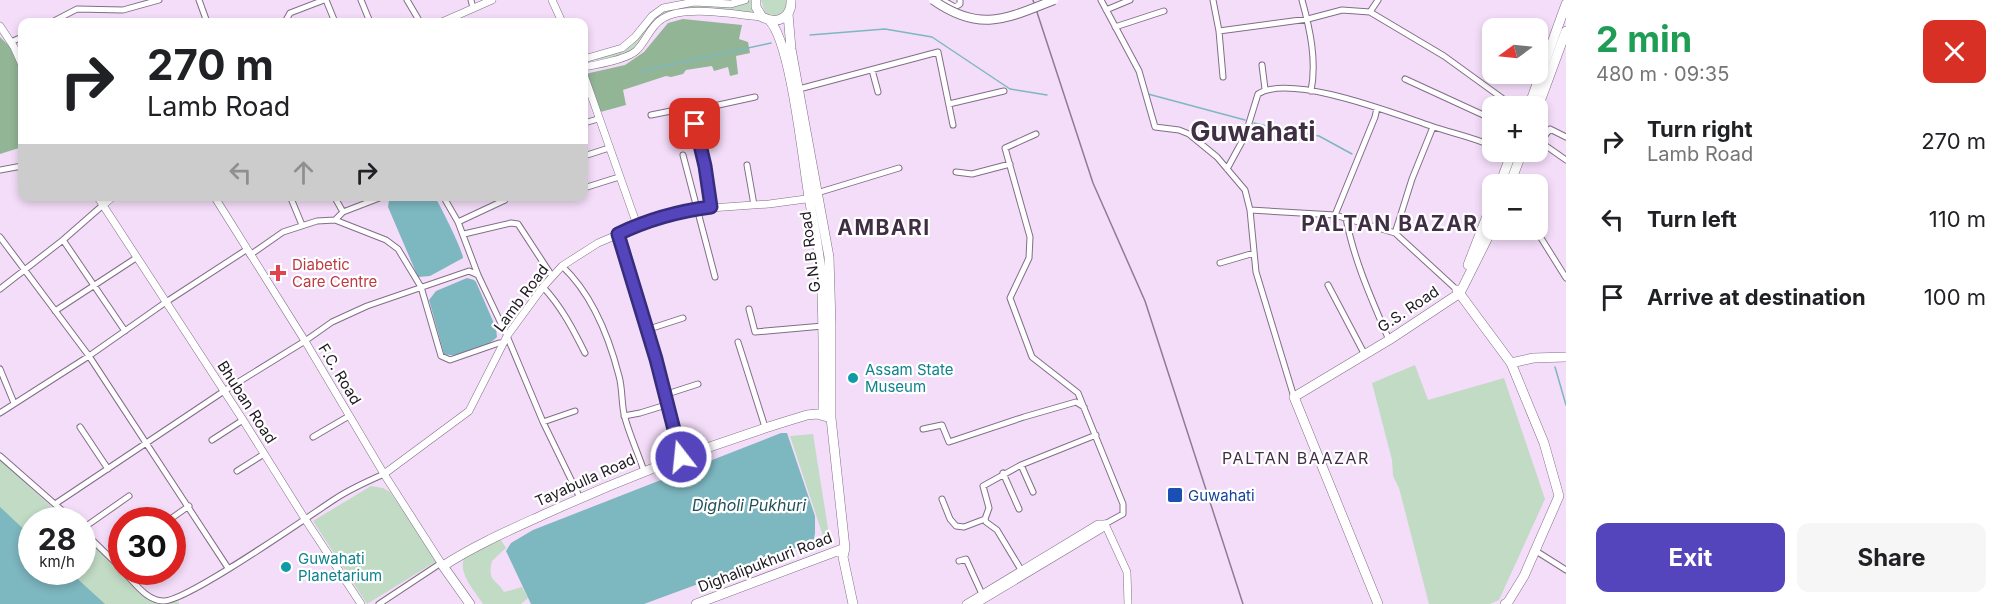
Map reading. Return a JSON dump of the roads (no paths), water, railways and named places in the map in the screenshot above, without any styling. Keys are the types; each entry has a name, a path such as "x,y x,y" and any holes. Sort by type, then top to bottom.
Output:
{"main road":[{"name":"G.N.B Road","path":"756,0 756,7 775,27 779,36 792,84 828,257 831,326 827,417"},
{"name":"G.N.B Road","path":"791,0 791,9 788,14 790,39 815,196 827,417"},
{"path":"933,0 960,15 992,20 1006,18 1053,0"},
{"path":"1542,96 1563,35 1566,4"},
{"path":"765,19 780,20 788,14"},
{"path":"1534,96 1563,35"},
{"name":"G.S. Road","path":"1458,291 1482,229"},
{"name":"G.S. Road","path":"1294,398 1449,301 1458,291 1486,240"},
{"path":"1458,291 1511,363 1544,443 1563,497 1524,576 1507,604"},
{"path":"1511,363 1533,358 1566,357"},
{"path":"1294,398 1378,604"},
{"name":"Tayabulla Road","path":"442,565 470,549 644,471 807,415 827,417"},
{"path":"827,417 842,552 853,604"},
{"name":"Dighalipukhuri Road","path":"696,604 842,552"},
{"path":"442,565 470,604"}],"street":[{"path":"60,18 77,9 123,10 159,0"},
{"path":"199,0 206,18"},
{"path":"287,18 290,13 325,0 333,18"},
{"path":"361,0 368,18"},
{"path":"407,0 418,18"},
{"path":"449,18 472,4 492,0"},
{"path":"552,0 560,18"},
{"path":"588,58 622,48 635,37 652,16 663,8 685,3 731,4 745,0"},
{"path":"942,0 955,7 960,4 960,0"},
{"path":"1101,0 1139,71 1155,127 1179,130 1189,134 1217,157 1245,190 1250,210 1256,272 1294,398"},
{"path":"1106,10 1130,0"},
{"path":"1213,0 1219,32 1222,77"},
{"path":"1302,0 1308,20 1315,68 1311,91"},
{"path":"1370,12 1378,0"},
{"path":"1219,32 1308,20 1342,10 1370,12 1444,56 1499,96"},
{"path":"1115,27 1164,11"},
{"path":"588,66 630,55 636,51 658,22 669,15 687,12 765,19"},
{"path":"2,31 11,42 18,57"},
{"path":"11,42 18,39"},
{"path":"799,89 938,52 953,125"},
{"path":"1262,65 1265,89"},
{"path":"872,70 878,92"},
{"path":"1405,79 1482,114"},
{"path":"588,88 637,225"},
{"path":"1227,169 1245,136 1258,94 1265,89 1328,93 1482,143"},
{"path":"949,104 1004,91"},
{"path":"651,115 681,109 691,111 755,97"},
{"path":"1335,215 1377,108"},
{"path":"691,111 705,166 711,207"},
{"path":"588,122 598,119"},
{"path":"1395,233 1412,179 1433,127"},
{"path":"1548,131 1550,129 1566,137"},
{"path":"966,604 1101,529 1105,524 1123,514 1123,504 1078,393 1032,357 1010,298 1029,258 1030,237 1005,148 1036,134"},
{"path":"1548,147 1566,160"},
{"path":"588,155 609,148"},
{"path":"683,156 715,277"},
{"path":"747,165 754,204"},
{"path":"956,172 972,174 1010,165"},
{"path":"0,170 18,167"},
{"path":"815,196 899,168"},
{"path":"588,187 620,177"},
{"name":"Lamb Road","path":"137,585 150,598 168,601 176,599 336,498 384,474 470,411 506,340 543,287 562,266 598,243 637,225 696,209 815,196"},
{"name":"Bhuban Road","path":"100,201 362,604"},
{"path":"0,290 108,201"},
{"name":"F.C. Road","path":"217,201 442,565"},
{"path":"292,201 302,225"},
{"path":"337,201 343,212"},
{"path":"335,220 343,212 364,201"},
{"path":"446,201 464,234 478,275 506,340 580,498"},
{"path":"458,222 503,201"},
{"path":"1250,210 1335,215 1395,233 1458,291"},
{"path":"1346,218 1359,269 1389,340"},
{"path":"0,412 89,356 166,302 248,252 283,232 317,221 335,220 392,244 421,287 441,356 450,360 506,340"},
{"path":"464,234 511,223 518,224 552,276"},
{"path":"618,234 656,359 681,457"},
{"path":"0,237 89,356 228,568"},
{"path":"63,240 125,331"},
{"path":"1542,240 1566,279"},
{"path":"1221,263 1254,253"},
{"path":"55,311 136,258"},
{"path":"469,271 473,262"},
{"path":"562,266 575,278 589,299 604,333 619,377 624,416 644,471"},
{"path":"55,504 332,322 363,308 469,271 478,275"},
{"path":"1328,285 1365,355"},
{"path":"543,287 571,324 585,353"},
{"path":"749,309 755,332 823,326"},
{"path":"646,330 683,318"},
{"path":"738,342 765,428"},
{"path":"0,369 14,403"},
{"path":"664,395 698,384"},
{"path":"923,429 942,425 949,442 1076,402 1085,408"},
{"path":"624,416 666,405"},
{"path":"543,422 575,411"},
{"path":"313,437 349,416"},
{"path":"212,440 243,420"},
{"path":"80,427 108,469"},
{"path":"1023,573 997,530 987,524 985,519 989,508 983,486 1003,473 1096,435"},
{"path":"237,471 264,454"},
{"path":"0,456 58,507"},
{"path":"1021,465 1033,492"},
{"path":"1003,473 1019,509"},
{"path":"96,519 129,496"},
{"path":"942,499 950,519 956,526 964,527 985,519"},
{"path":"1105,524 1127,572 1128,604"},
{"name":"Lamb Road","path":"96,543 108,555"},
{"path":"1536,550 1566,570"},
{"path":"959,561 966,559 982,594"},
{"path":"379,604 442,565"},
{"path":"976,604 1023,573"}],"water":[{"path":"389,201 437,201 463,258 430,276 418,277 388,207"},
{"path":"467,278 476,282 496,328 497,337 487,345 472,351 457,355 444,354 429,300 436,291"},
{"name":"Digholi Pukhuri","path":"781,433 787,433 815,516 814,539 809,543 644,604 531,604 506,551 511,543 533,530"},
{"path":"0,507 18,524 18,585 84,585 105,604 0,604"}],"waterway":[{"path":"810,35 885,29 932,37 1010,89 1047,95"},
{"path":"642,71 771,43"},
{"path":"1148,94 1245,120"},
{"path":"1254,123 1319,136 1352,154"},
{"path":"1555,367 1566,405"}],"railway":[{"path":"1033,0 1093,183 1145,301 1243,604"}],"place":[{"name":"Diabetic Care Centre","path":"278,273"},
{"name":"Assam State Museum","path":"853,378"},
{"name":"Guwahati","path":"1175,495"},
{"name":"Guwahati Planetarium","path":"286,567"}],"district":[{"name":"Guwahati","path":"1253,131"},
{"name":"PALTAN BAZAR","path":"1390,223"},
{"name":"AMBARI","path":"884,227"},
{"name":"PALTAN BAAZAR","path":"1296,458"}]}
